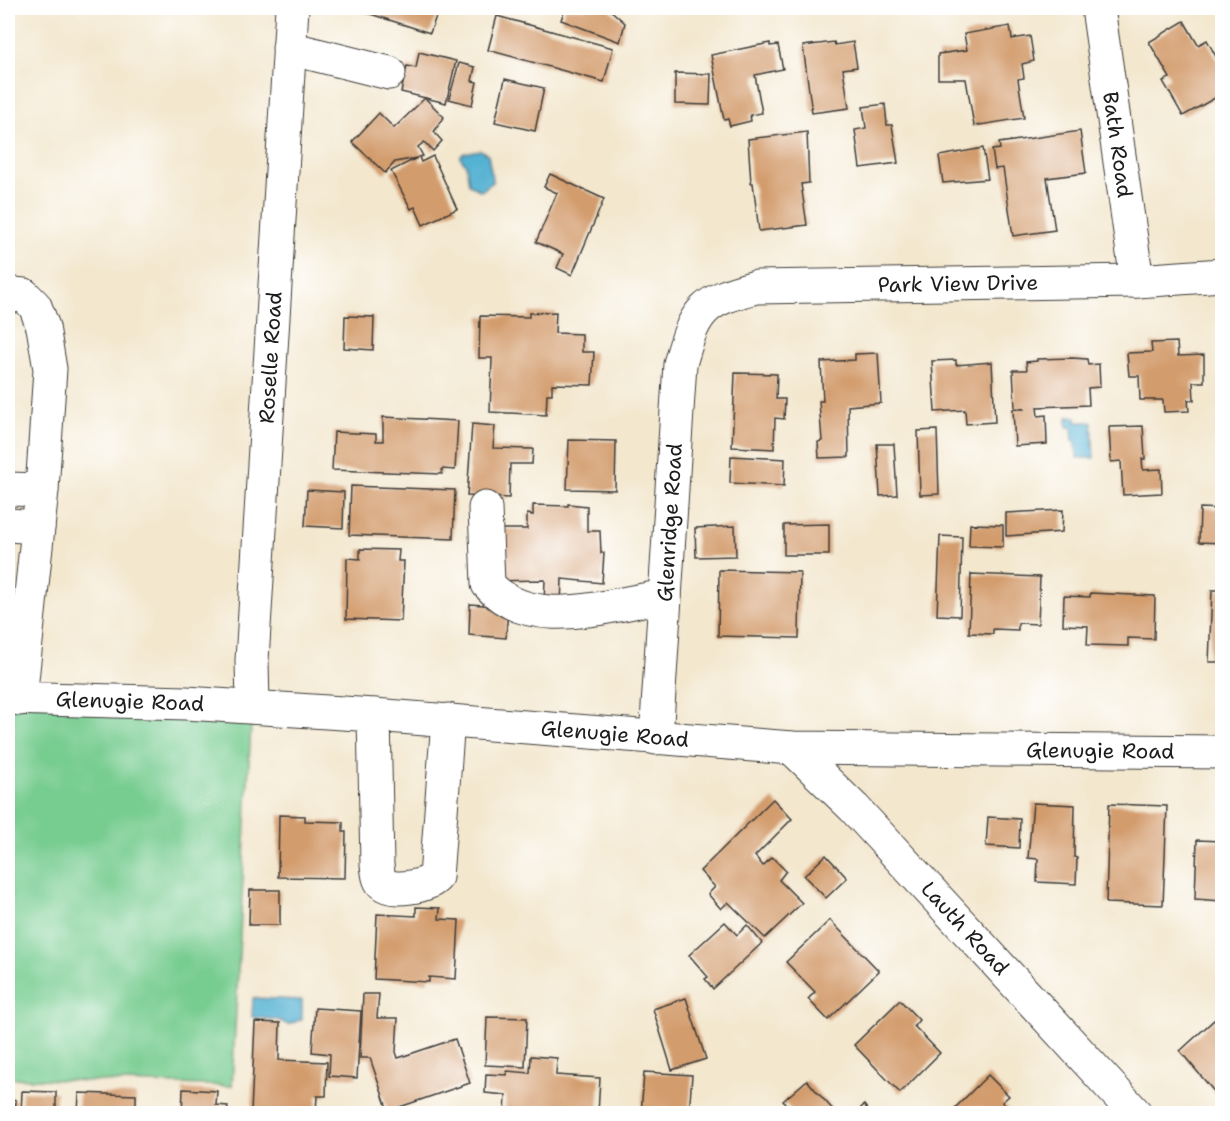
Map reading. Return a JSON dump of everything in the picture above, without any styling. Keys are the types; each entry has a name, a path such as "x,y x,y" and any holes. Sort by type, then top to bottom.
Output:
{"street":[{"name":"Roselle Road","path":"253,707 252,660 292,8"},
{"name":"Bath Road","path":"1098,8 1137,280"},
{"path":"289,48 389,73"},
{"name":"Park View Drive","path":"700,311 717,300 756,287 1137,280 1222,275"},
{"path":"8,298 14,294 24,295 35,306 46,344 50,369 42,490 23,526 14,699"},
{"name":"Glenridge Road","path":"656,738 680,364 687,340 700,311"},
{"path":"8,489 42,490"},
{"path":"484,508 488,584 504,600 518,607 573,612 665,596"},
{"name":"Glenugie Road","path":"14,699 253,707 374,714 792,748 1222,752"},
{"path":"374,714 377,865 380,880 384,886 391,887 428,883 436,877 448,720"},
{"name":"Lauth Road","path":"792,748 854,808 1136,1113"}],"green space":[{"path":"8,698 252,707 232,1086 8,1078"}],"water":[{"path":"481,150 488,155 493,182 481,191 469,184 466,165 460,157 464,153"},
{"path":"1067,417 1076,417 1076,422 1092,422 1094,458 1077,458 1076,443 1073,441 1072,427 1067,427"},
{"path":"253,998 302,1000 302,1019 288,1025 279,1020 252,1017"}],"building":[{"path":"359,8 439,8 430,33 358,10"},
{"path":"565,8 608,8 625,23 620,42 561,20"},
{"path":"736,8 752,8 750,13"},
{"path":"497,16 613,48 604,82 488,50"},
{"path":"1184,21 1198,45 1207,40 1222,68 1222,94 1183,116 1163,81 1170,78 1149,42"},
{"path":"1010,26 1012,39 1030,36 1034,61 1022,64 1024,78 1018,79 1024,118 974,126 966,79 938,79 938,54 967,50 964,34"},
{"path":"834,42 835,45 853,42 857,67 843,69 849,108 812,113 803,46"},
{"path":"770,43 770,46 778,45 783,69 755,75 762,113 750,115 751,121 730,126 728,119 724,120 711,55"},
{"path":"419,52 456,61 446,103 401,92 407,66 416,68"},
{"path":"459,63 475,67 472,81 477,82 472,105 449,99"},
{"path":"675,73 711,74 710,105 675,104"},
{"path":"505,79 544,88 535,131 495,122"},
{"path":"425,98 444,117 434,132 442,141 433,151 424,142 418,147 423,156 419,157 421,162 433,156 457,209 423,225 415,207 411,209 391,171 417,158 395,162 385,173 352,142 379,113 394,128"},
{"path":"885,104 887,125 892,125 898,163 860,168 855,130 866,128 863,107"},
{"path":"1080,131 1086,173 1047,178 1055,230 1013,236 1003,168 995,169 992,150 1000,149 999,143"},
{"path":"807,132 809,183 801,184 807,225 759,231 753,183 751,183 748,139"},
{"path":"983,148 988,179 943,183 939,156"},
{"path":"550,174 604,199 572,275 557,268 563,254 536,242 557,193 544,187"},
{"path":"556,312 555,333 582,334 582,352 594,352 592,385 552,384 552,394 547,394 546,415 490,412 492,358 479,358 480,316 529,317 529,313"},
{"path":"345,316 374,317 373,350 344,348"},
{"path":"1177,342 1178,356 1204,355 1204,382 1193,382 1194,400 1188,400 1189,411 1164,412 1163,400 1140,400 1139,376 1129,376 1127,353 1152,352 1151,343"},
{"path":"878,353 881,403 848,406 849,457 819,458 818,442 822,441 819,401 823,401 821,362 855,360 855,354"},
{"path":"1037,359 1087,359 1088,365 1099,364 1100,387 1088,388 1089,405 1037,407 1038,416 1046,415 1047,444 1015,446 1013,409 1025,409 1015,408 1013,370 1027,370 1026,362 1037,361"},
{"path":"956,360 956,365 992,362 995,422 966,424 965,410 935,412 932,361"},
{"path":"735,373 777,374 776,399 785,399 784,419 775,418 774,449 732,447"},
{"path":"383,417 458,421 455,470 442,469 442,474 332,470 334,432 376,434 376,441 383,441"},
{"path":"1220,418 1222,418 1222,440 1221,440"},
{"path":"472,424 495,426 493,448 533,449 532,464 510,464 509,498 467,496"},
{"path":"1143,426 1145,459 1142,459 1143,470 1161,469 1162,493 1123,495 1121,461 1111,462 1109,427"},
{"path":"937,430 939,494 920,495 918,431"},
{"path":"569,440 616,441 615,490 567,489"},
{"path":"877,444 894,444 897,495 880,496"},
{"path":"731,456 785,459 784,486 730,483"},
{"path":"351,486 455,490 453,539 349,535"},
{"path":"307,490 344,492 343,528 305,526"},
{"path":"568,504 587,506 587,531 600,531 601,553 604,553 602,583 562,579 561,605 544,604 545,580 494,581 498,529 527,529 527,514 533,515 533,505 568,506"},
{"path":"1200,508 1222,509 1222,543 1199,542"},
{"path":"1063,510 1062,532 1006,536 1006,513"},
{"path":"829,524 829,555 784,555 784,525"},
{"path":"970,524 1003,525 1003,547 969,546"},
{"path":"735,526 736,556 696,557 695,528"},
{"path":"940,536 962,537 960,616 937,615"},
{"path":"360,549 399,550 398,561 404,561 401,621 346,619 347,558 360,559"},
{"path":"719,570 800,572 799,638 718,636"},
{"path":"971,574 1040,577 1038,624 1018,623 1018,630 993,629 993,634 969,633"},
{"path":"1212,590 1222,590 1222,662 1209,662"},
{"path":"1090,593 1155,596 1154,639 1128,638 1128,646 1087,645 1088,626 1063,625 1064,596 1090,597"},
{"path":"470,604 508,607 506,638 469,635"},
{"path":"773,799 792,819 755,856 763,866 772,857 786,871 779,880 802,903 765,938 728,902 721,909 708,894 715,887 700,871"},
{"path":"1033,803 1075,805 1076,884 1037,882 1038,859 1028,858"},
{"path":"1109,804 1167,806 1163,905 1106,903"},
{"path":"279,815 305,816 305,821 343,822 343,832 346,832 345,878 278,877"},
{"path":"988,817 1020,819 1019,848 986,846"},
{"path":"1197,840 1222,841 1222,901 1195,899"},
{"path":"826,855 847,878 826,898 804,876"},
{"path":"250,890 280,890 280,925 249,925"},
{"path":"416,907 440,908 439,919 459,920 456,979 429,977 429,982 374,979 377,914 416,916"},
{"path":"830,920 879,971 828,1020 808,999 815,992 786,962"},
{"path":"725,922 737,935 747,925 762,943 713,989 705,979 708,977 689,955"},
{"path":"363,994 379,994 377,1018 398,1018 396,1052 398,1058 455,1039 470,1083 388,1111 370,1058 360,1058"},
{"path":"686,998 706,1059 672,1070 653,1009"},
{"path":"900,1000 919,1020 914,1026 940,1053 900,1093 854,1045"},
{"path":"315,1008 361,1011 357,1078 329,1076 330,1054 312,1052"},
{"path":"487,1017 527,1018 525,1067 485,1065"},
{"path":"1220,1019 1222,1021 1222,1101 1180,1051 1214,1020 1216,1023"},
{"path":"255,1022 280,1023 279,1060 327,1062 326,1096 317,1096 316,1113 251,1113"},
{"path":"531,1056 557,1058 556,1075 600,1078 598,1114 505,1114 506,1095 485,1093 486,1074 507,1075 507,1071 530,1073"},
{"path":"644,1072 692,1075 689,1114 641,1114"},
{"path":"988,1075 1009,1096 1002,1102 1013,1114 949,1114"},
{"path":"807,1080 837,1114 795,1114 783,1101"},
{"path":"183,1089 217,1091 216,1105 228,1106 227,1114 182,1114"},
{"path":"22,1091 56,1092 56,1114 21,1114"},
{"path":"79,1093 136,1095 136,1114 78,1114"},
{"path":"8,1099 16,1100 15,1114 8,1114"},
{"path":"864,1105 871,1114 855,1114"}]}
